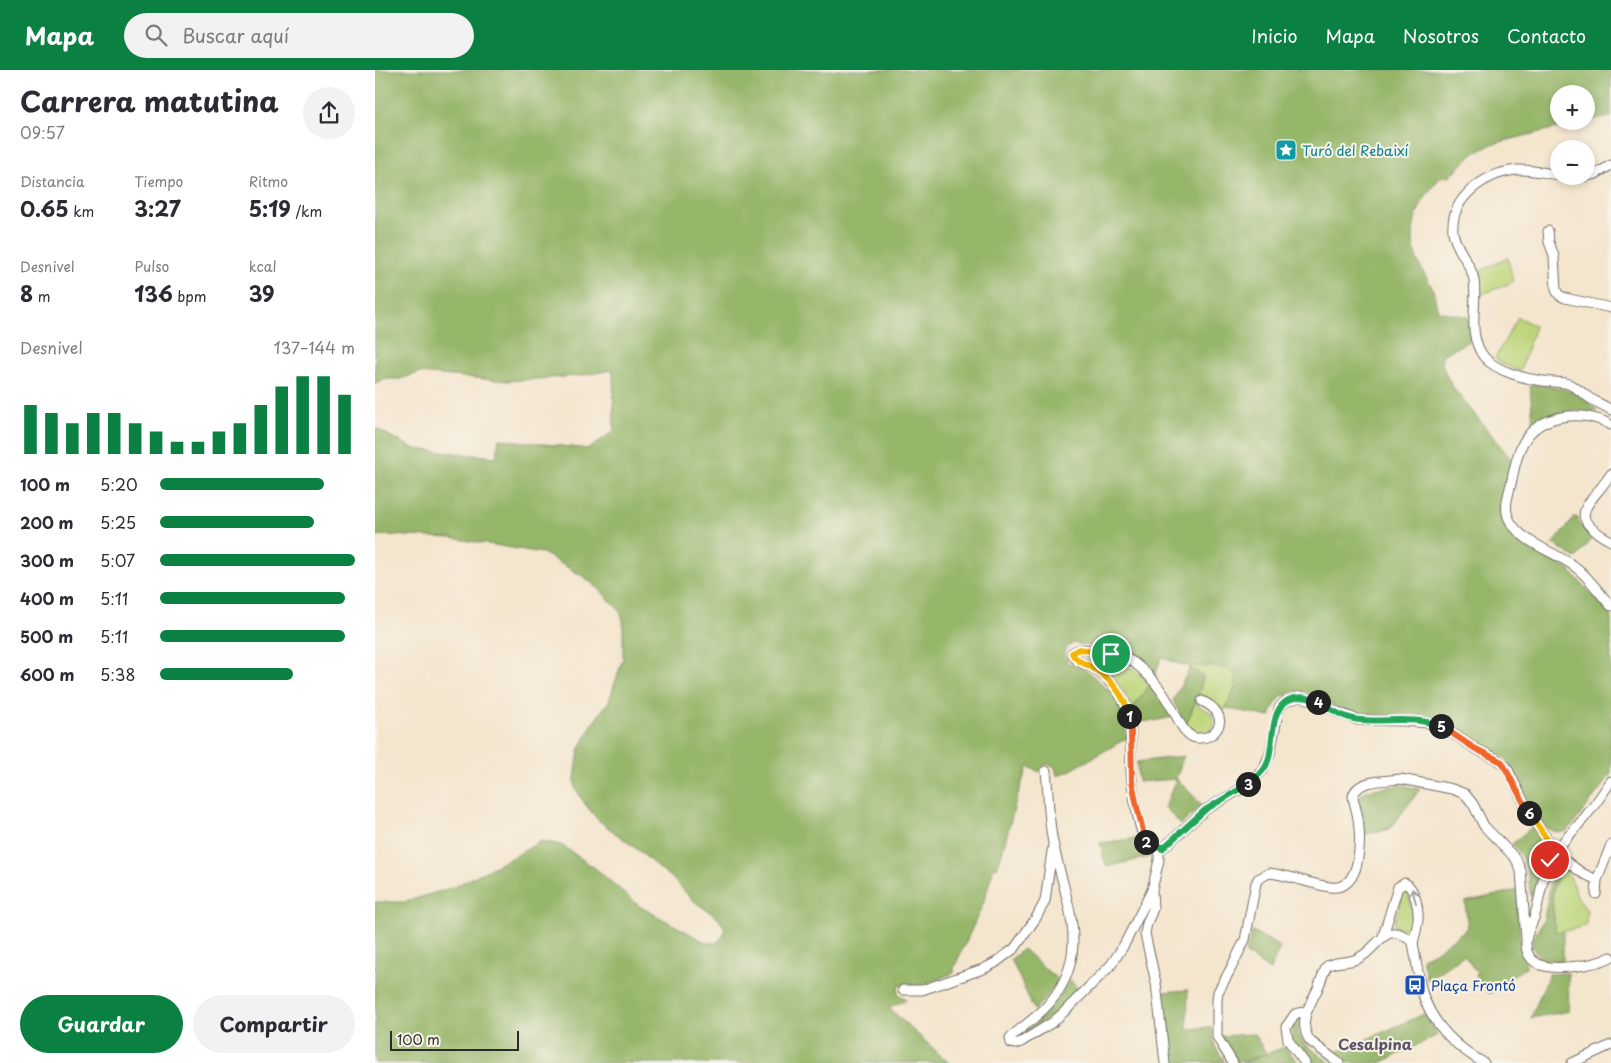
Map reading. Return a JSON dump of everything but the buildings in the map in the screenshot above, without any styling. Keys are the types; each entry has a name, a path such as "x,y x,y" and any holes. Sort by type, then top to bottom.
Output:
{"street":[{"path":"1595,174 1611,165"},
{"path":"1550,174 1525,170 1497,174 1471,190 1459,206 1453,222 1453,234 1470,266 1475,281 1473,320 1475,338 1485,358 1493,364 1524,378 1566,383 1611,410"},
{"path":"1548,231 1549,242 1555,256 1555,285 1559,295 1611,308"},
{"path":"1611,425 1599,420 1574,415 1553,419 1537,428 1527,437 1520,450 1506,508 1510,522 1518,532 1579,570 1611,606"},
{"path":"1611,474 1585,508 1584,517 1592,530 1611,540"},
{"path":"1159,851 1149,846 1145,840 1137,807 1131,770 1131,732 1125,701 1111,683 1100,673 1075,659 1072,653 1079,649 1111,654 1131,662 1162,691 1185,731 1197,739 1212,735 1217,731 1219,724 1217,712 1202,701"},
{"path":"1165,1063 1156,983 1145,934 1153,909 1152,890 1159,851 1205,810 1249,784 1263,770 1270,754 1279,708 1286,701 1300,697 1315,700 1337,712 1358,720 1425,722 1439,724 1446,728 1467,743 1502,762 1530,815 1555,851 1572,866 1597,880"},
{"path":"1046,771 1053,846 1071,916 1073,947 1069,968 1063,982 1051,1000 1033,1019 1010,1038 1011,1043 1017,1044 1021,1042 1053,1022 1111,965 1124,946 1152,890"},
{"path":"1233,1063 1217,1037 1218,992 1245,940 1256,883 1258,879 1269,873 1331,888 1348,883 1356,869 1358,856 1359,831 1353,796 1354,792 1361,786 1400,779 1452,789 1465,794 1473,804 1484,826 1512,854 1520,865 1527,950 1532,961 1546,967 1569,967 1598,962 1611,957"},
{"path":"1526,939 1536,913 1550,860 1555,851 1579,824 1611,781"},
{"path":"1596,894 1597,880 1611,845"},
{"path":"903,990 922,990 983,969 995,963 1015,948 1036,918 1045,901 1053,846"},
{"path":"1383,936 1399,887 1405,883 1411,886 1413,890 1418,916 1413,943 1422,991 1431,1013 1441,1029 1453,1041 1484,1063"},
{"path":"1339,1063 1310,1041 1307,1036 1305,1022 1306,1011 1327,966 1361,957 1388,933 1407,938 1413,943"},
{"path":"1305,1063 1288,1040 1286,1027 1295,1014 1306,1011"},
{"path":"1572,1063 1611,1045"}],"green space":[{"path":"375,70 1611,70 1611,117 1595,120 1595,85 1550,85 1550,130 1492,144 1470,156 1450,177 1441,177 1426,195 1416,216 1413,238 1418,261 1432,288 1438,311 1468,317 1471,340 1442,355 1442,364 1454,389 1511,459 1502,503 1503,521 1518,540 1569,570 1611,615 1611,774 1572,826 1565,832 1552,831 1542,824 1534,814 1516,775 1509,763 1501,755 1436,719 1420,715 1353,713 1312,694 1296,691 1283,696 1278,701 1270,717 1226,708 1235,688 1236,680 1235,675 1225,668 1187,666 1161,657 1155,677 1133,658 1121,652 1074,643 1066,650 1066,662 1088,672 1111,693 1123,716 1127,738 1057,776 1055,767 1050,765 1044,765 1040,772 1028,767 997,868 994,867 983,904 954,968 954,973 916,987 905,984 898,987 898,994 907,1000 892,1006 890,1009 949,1063 375,1063 375,902 405,902 454,887 541,841 561,845 595,868 639,906 707,943 716,943 723,936 725,928 718,918 694,901 671,877 598,820 575,788 579,750 593,723 609,701 623,658 623,619 619,610 599,589 584,577 543,553 451,538 375,536 375,428 415,449 496,457 499,439 589,449 614,431 613,370 578,376 507,381 419,373 400,379 387,379 375,384"},
{"path":"1508,258 1513,282 1480,295 1478,272"},
{"path":"1518,317 1535,326 1520,371 1502,364 1495,358"},
{"path":"1530,384 1558,388 1574,393 1582,397 1597,410 1596,412 1563,412 1533,423"},
{"path":"1575,517 1578,518 1584,529 1594,537 1576,558 1553,544"},
{"path":"1085,655 1121,663 1136,672 1150,685 1132,709 1118,684"},
{"path":"1191,666 1218,666 1225,668 1235,675 1238,681 1225,710 1219,709 1202,695 1198,697 1199,706 1210,712 1215,721 1211,729 1202,734 1192,731 1186,724 1199,693 1203,676 1190,668"},
{"path":"1190,668 1203,676 1199,693 1186,724 1173,701"},
{"path":"1150,685 1172,717 1154,721 1135,722 1132,709"},
{"path":"1184,756 1176,778 1202,805 1181,825 1165,807 1176,779 1138,782 1137,762"},
{"path":"1402,785 1420,789 1390,829 1365,834 1360,801 1362,793 1367,790"},
{"path":"1532,827 1543,847 1533,906 1525,866 1518,851 1512,844"},
{"path":"1138,838 1149,857 1106,867 1100,843"},
{"path":"1556,865 1557,874 1552,893 1552,904 1556,932 1563,931 1563,961 1542,959 1533,949 1532,941 1544,919 1552,875"},
{"path":"1562,870 1570,876 1578,899 1587,910 1586,926 1556,933 1553,892"},
{"path":"1405,890 1411,907 1413,926 1410,929 1395,927 1394,924 1403,891"},
{"path":"1518,890 1521,948 1527,966 1489,994 1475,975 1477,973 1464,955 1427,980 1422,958 1435,952 1468,928 1465,902"},
{"path":"1253,931 1280,947 1270,970 1245,953"},
{"path":"1023,949 1058,980 1048,995 1034,1010 1010,960"},
{"path":"1568,973 1569,1011 1531,1018 1549,974"},
{"path":"1070,980 1080,990 1053,1015 1019,1038 1054,1004"},
{"path":"1188,990 1187,1029 1211,1027 1215,1046 1225,1062 1170,1063 1162,992"},
{"path":"1424,1014 1438,1035 1380,1063 1349,1063 1338,1052"},
{"path":"1298,1020 1298,1034 1304,1043 1330,1063 1312,1063 1294,1043 1291,1032"},
{"path":"1254,1034 1267,1054 1237,1062 1220,1036"},
{"path":"1285,1047 1299,1063 1241,1063"}],"place":[{"name":"Turó del Rebaixí","path":"1286,150"},
{"name":"Plaça Frontó","path":"1415,985"}],"district":[{"name":"Cesalpina","path":"1375,1043"}],"route":[{"path":"1111,654 1079,649 1072,653 1075,659 1100,673 1111,683 1125,701 1130,720 1131,770 1134,792 1142,832 1149,846 1155,848 1160,846 1162,849 1205,810 1249,784 1263,770 1267,762 1279,708 1286,701 1300,697 1315,700 1337,712 1358,720 1405,720 1439,724 1474,748 1502,762 1506,766 1530,815 1555,851 1550,860"}]}
